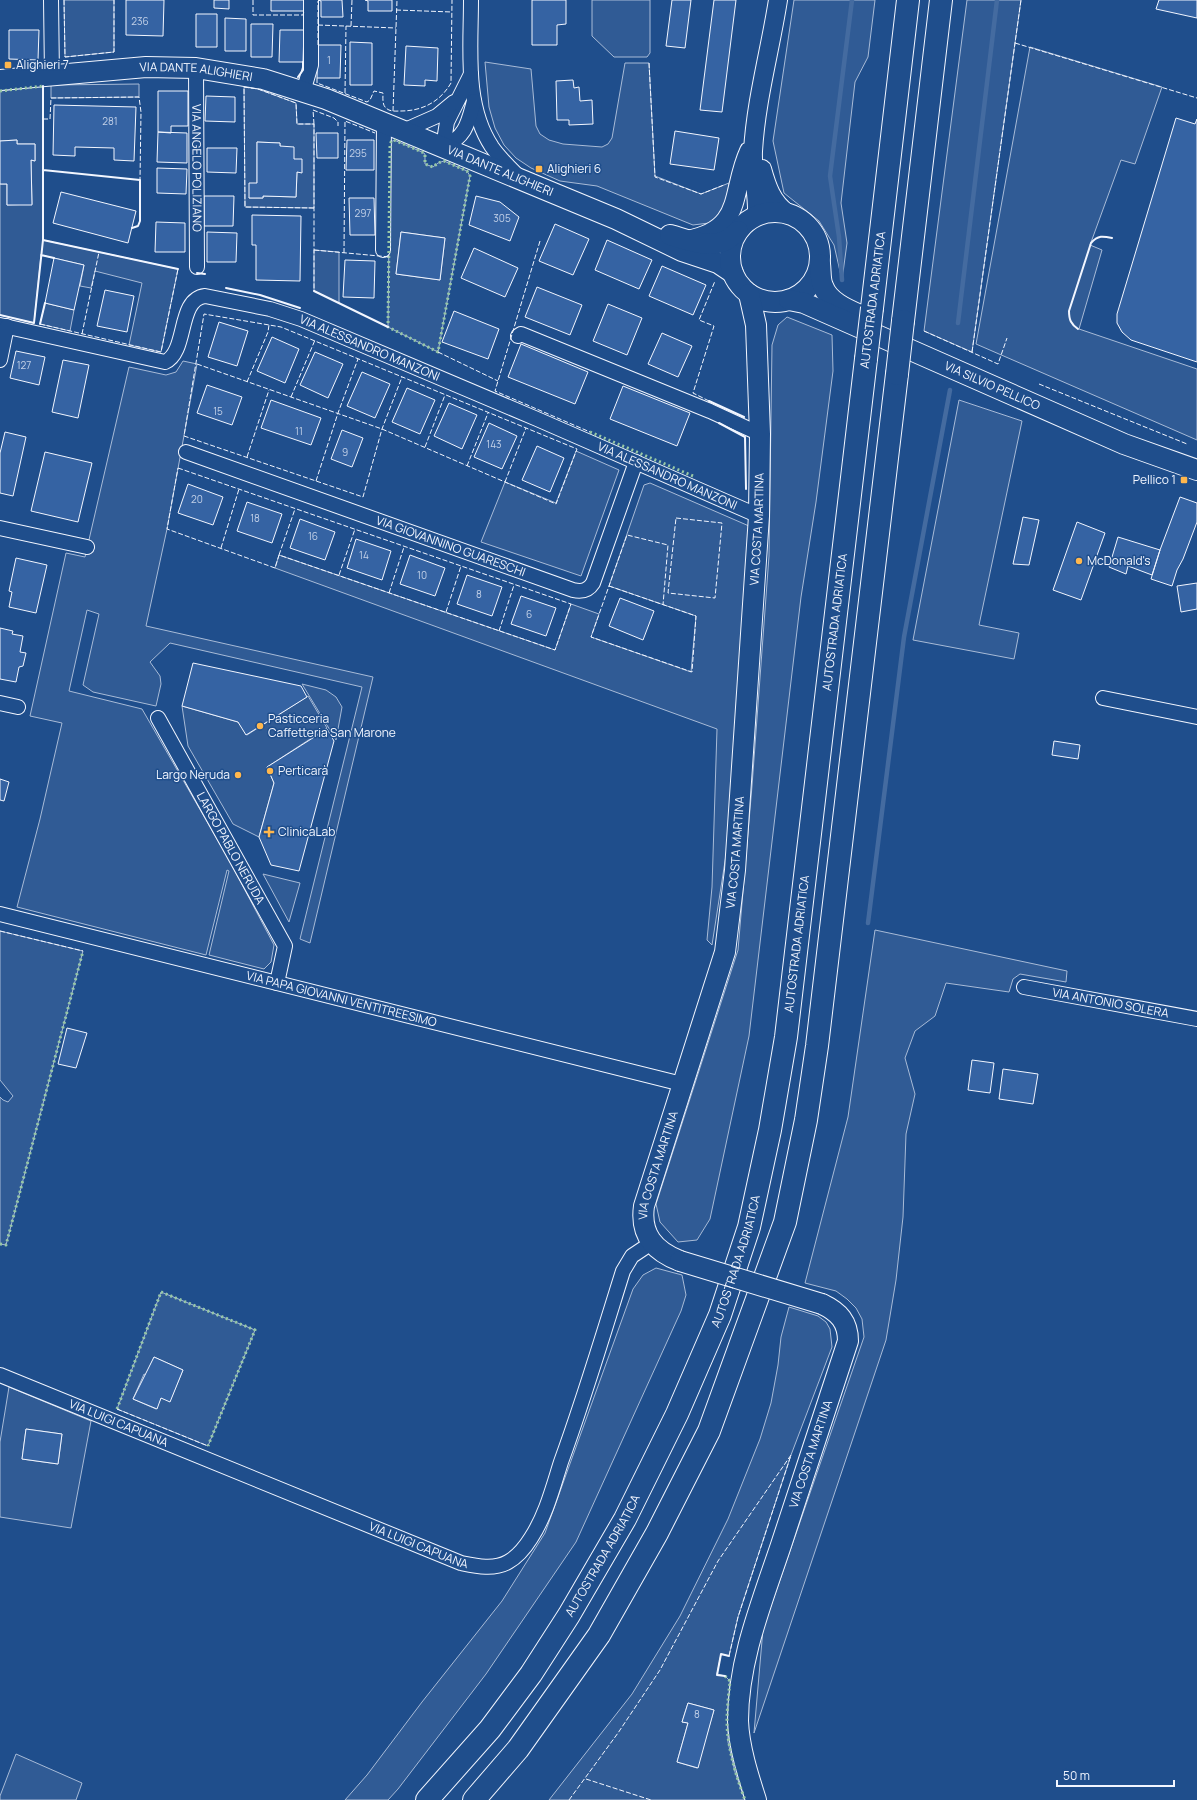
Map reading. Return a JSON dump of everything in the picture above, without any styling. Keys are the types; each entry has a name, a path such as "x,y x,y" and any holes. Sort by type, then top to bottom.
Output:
{"highway":[{"name":"AUTOSTRADA ADRIATICA","path":"427,1800 490,1729 531,1674 569,1615 625,1519 677,1414 720,1315 749,1227 770,1130 786,1037 908,0"},
{"path":"474,1800 518,1749 599,1635 657,1532 709,1431 785,1222 806,1120 817,1046 941,0"}],"main road":[{"name":"VIA DANTE ALIGHIERI","path":"0,80 134,68 196,68 263,79 303,92 443,147 616,219 682,251 718,263 733,273"},
{"path":"756,325 767,308 800,295 810,286 816,276 820,264 820,251 816,238 809,227 799,219 787,214 772,212 757,216 746,222 738,231 730,252 733,273 739,284 749,294 761,300 782,301"},
{"name":"VIA DANTE ALIGHIERI","path":"616,219 687,240 718,243 727,240 738,231"},
{"name":"VIA SILVIO PELLICO","path":"820,264 822,285 826,292 844,308 1128,434 1197,459"},
{"name":"VIA COSTA MARTINA","path":"749,294 756,325 760,434 759,516 735,870 725,952 644,1206 643,1224 646,1233 665,1254 680,1261 822,1304 832,1309 845,1323 848,1332 848,1341 756,1619 743,1669 740,1687 739,1730 743,1755 756,1800"},
{"name":"VIA SILVIO PELLICO","path":"782,301 804,303 1124,444 1197,470"}],"street":[{"path":"51,0 52,75"},
{"path":"303,92 310,65 311,0"},
{"path":"472,0 471,74 474,100 486,136 493,147 521,180"},
{"path":"757,216 757,193 753,153 754,141 760,92 771,44 778,0"},
{"name":"VIA ANGELO POLIZIANO","path":"196,68 197,267"},
{"path":"471,74 465,90 458,99 447,122 443,135 443,147 454,142 460,137 467,126 474,100"},
{"path":"402,131 437,116 458,99"},
{"path":"383,250 384,123"},
{"path":"687,240 704,236 717,229 731,213 744,164 754,141"},
{"path":"754,141 770,195 775,204 787,214"},
{"name":"VIA ALESSANDRO MANZONI","path":"4,325 165,362 170,360 174,353 191,306 196,299 205,296 270,309 301,319 759,516"},
{"path":"0,360 4,325"},
{"path":"518,336 521,334 760,434"},
{"name":"VIA GIOVANNINO GUARESCHI","path":"186,452 573,590 580,591 586,590 593,582 636,462"},
{"path":"0,528 88,547"},
{"path":"1103,698 1197,717"},
{"path":"0,702 18,707"},
{"name":"LARGO PABLO NERUDA","path":"158,718 285,946 276,983"},
{"name":"VIA PAPA GIOVANNI VENTITREESIMO","path":"0,914 682,1084"},
{"name":"VIA ANTONIO SOLERA","path":"1024,987 1197,1019"},
{"name":"VIA LUIGI CAPUANA","path":"0,1375 461,1563 480,1567 495,1566 508,1562 520,1551 531,1539 540,1521 579,1412 623,1271 632,1256 653,1242"}],"shaded area":[{"path":"64,0 114,0 114,52 65,57"},
{"path":"592,0 650,0 650,53 647,57 614,57 592,36"},
{"path":"794,0 875,0 868,57 855,82 841,203 847,243 842,280 834,245 819,221 784,193 773,141"},
{"path":"967,0 1021,0 972,352 924,331"},
{"path":"1030,47 1162,87 1135,164 1121,160 1090,245 1102,250 1079,329 1197,369 1197,440 976,344"},
{"path":"485,62 531,69 536,126 540,134 549,140 563,144 602,147 608,144 612,138 625,63 649,63 655,176 701,194 729,183 726,203 720,216 709,223 693,225 597,186 560,181 531,168 516,158 504,145 495,128 489,107"},
{"path":"139,84 139,97 51,98 51,85"},
{"path":"43,86 43,240 178,269 161,352 129,345 142,283 95,271 91,288 80,286 84,265 41,255 34,323 0,315 0,184 7,184 7,205 32,204 31,160 35,161 35,144 17,144 17,140 0,141 0,91"},
{"path":"244,87 258,89 296,103 297,124 314,124 314,208 245,207","holes":["257,142 280,143 280,146 294,159 302,172 297,172 296,197 263,196 263,198 249,198 257,183"]},
{"path":"394,140 422,152 425,154 425,164 433,167 444,161 467,171 470,176 438,352 388,327 391,142","holes":["401,232 445,238 440,280 396,274"]},
{"path":"314,250 339,252 339,303 314,291"},
{"path":"45,303 74,310 70,331 40,324"},
{"path":"787,317 832,335 833,371 816,502 801,597 749,1036 710,1219 697,1240 678,1242 660,1222 656,1204 738,950 769,556 772,345 778,325"},
{"path":"183,361 197,364 167,529 146,626 373,677 310,943 300,939 362,687 170,643 150,662 160,676 161,684 156,706 93,692 83,685 99,614 87,610 69,691 142,709 228,858 274,945 271,962 264,969 209,955 229,871 227,870 206,955 17,907 40,819 62,723 30,716 66,553 85,557 129,367 166,375 176,372"},
{"path":"959,400 1022,421 979,625 1019,633 1014,659 913,640"},
{"path":"576,451 619,470 581,576 481,542 505,482 556,503"},
{"path":"650,483 749,526 728,842 712,945 707,940 712,887 717,729 275,568 279,555 555,650 571,604 599,614 591,637 691,672 696,616 609,586 644,485"},
{"path":"302,684 326,690 336,697 342,707 336,740"},
{"name":"Largo Neruda","path":"308,696 327,728 267,767 274,783 259,837 233,824 188,746 182,706 238,722 247,735"},
{"path":"263,874 300,883 289,922"},
{"path":"875,930 1067,971 1066,982 1020,974 1013,979 1009,992 946,983 935,1016 915,1031 905,1058 915,1094 906,1134 903,1217 896,1280 886,1340 754,1733 763,1629 864,1337 862,1319 856,1308 847,1299 836,1291 805,1283 848,1117"},
{"path":"0,931 83,951 6,1245 0,1244 0,1097 8,1102 13,1096 0,1080"},
{"path":"656,1268 682,1275 686,1295 681,1311 576,1542 486,1674 398,1789 388,1800 345,1800 367,1775 422,1702 502,1601 545,1533 633,1289 643,1275"},
{"path":"161,1292 255,1330 208,1446 117,1409","holes":["154,1357 183,1370 170,1401 161,1398 156,1409 133,1399 144,1374 146,1375"]},
{"path":"789,1307 818,1316 826,1322 830,1329 832,1347 791,1455 738,1617 729,1656 721,1654 717,1674 725,1676 730,1681 728,1742 735,1772 745,1800 549,1800 632,1694 680,1616 728,1519 760,1439 771,1403 778,1365 781,1337","holes":["688,1703 714,1710 697,1768 677,1762 688,1723 682,1722"]},
{"path":"9,1387 91,1421 71,1528 0,1517 0,1442","holes":["26,1429 62,1434 58,1464 22,1459"]},
{"path":"16,1754 82,1783 76,1800 0,1800 0,1796"}],"building":[{"path":"126,0 164,0 163,36 126,35"},
{"path":"214,0 229,0 229,9 214,8"},
{"path":"271,0 304,0 304,11 271,11"},
{"path":"318,0 342,0 343,17 321,17 321,1"},
{"path":"365,0 392,0 392,11 368,11 368,1"},
{"path":"532,0 566,0 566,24 557,25 557,45 532,45"},
{"path":"672,0 691,0 685,48 666,46"},
{"path":"714,0 736,0 722,112 700,110"},
{"path":"1159,0 1197,0 1197,18 1156,9"},
{"path":"196,14 217,14 217,47 196,47"},
{"path":"225,18 246,19 246,51 225,51"},
{"path":"251,24 273,24 272,57 251,57"},
{"path":"9,30 39,30 38,60 9,59"},
{"path":"280,30 304,30 303,62 279,62"},
{"path":"350,42 372,43 372,85 350,85"},
{"path":"318,45 341,45 340,78 317,78"},
{"path":"406,46 438,48 437,81 425,80 425,86 404,85"},
{"path":"573,80 574,88 579,87 580,101 592,100 593,124 569,125 569,120 557,120 556,81"},
{"path":"158,91 188,91 188,126 171,126 171,133 158,132"},
{"path":"206,96 235,97 235,122 205,121"},
{"path":"54,105 136,107 134,161 114,160 114,148 75,147 75,156 53,155"},
{"path":"1176,118 1195,124 1197,119 1197,362 1131,340 1122,332 1117,323 1117,314"},
{"path":"675,131 719,138 714,170 670,164"},
{"path":"158,132 187,133 187,163 157,162"},
{"path":"316,133 338,133 338,158 317,158"},
{"path":"17,140 17,144 35,144 35,161 31,160 32,205 7,205 7,184 0,184 0,141"},
{"path":"347,140 374,140 374,170 346,170"},
{"path":"257,142 280,143 280,146 294,147 294,159 302,159 302,173 297,172 296,197 263,196 263,198 249,198 249,183 257,183"},
{"path":"207,148 237,148 236,173 207,172"},
{"path":"157,168 187,169 186,194 157,193"},
{"path":"61,192 136,211 128,243 53,223"},
{"path":"204,196 234,196 233,226 204,226"},
{"path":"476,196 500,202 519,217 510,241 469,225"},
{"path":"349,198 374,198 375,235 350,235"},
{"path":"252,215 301,216 300,281 256,280 256,245 252,245"},
{"path":"156,222 185,223 185,252 155,252"},
{"path":"555,224 589,239 573,275 539,261"},
{"path":"207,232 237,233 236,262 207,262"},
{"path":"401,232 445,238 440,280 396,274"},
{"path":"607,240 652,260 639,289 595,270"},
{"path":"474,248 518,268 505,297 461,278"},
{"path":"54,258 84,265 74,310 45,303"},
{"path":"345,260 375,261 374,298 343,297"},
{"path":"662,266 706,285 693,315 649,296"},
{"path":"537,287 582,305 570,335 525,317"},
{"path":"105,290 134,296 127,332 97,326"},
{"path":"608,304 642,318 627,355 593,341"},
{"path":"454,311 499,329 488,359 442,342"},
{"path":"219,322 248,331 237,366 208,357"},
{"path":"662,333 692,346 678,377 648,364"},
{"path":"272,337 299,349 285,383 257,371"},
{"path":"521,344 588,372 575,404 508,377"},
{"path":"16,351 45,357 39,385 10,378"},
{"path":"315,352 343,364 328,398 300,385"},
{"path":"63,360 89,365 78,418 52,412"},
{"path":"362,372 390,384 375,418 347,406"},
{"path":"207,385 242,397 232,425 197,413"},
{"path":"623,386 690,413 677,446 610,419"},
{"path":"407,388 435,400 420,434 392,422"},
{"path":"271,400 321,418 311,445 261,428"},
{"path":"449,403 477,415 462,449 434,436"},
{"path":"489,423 517,436 502,469 474,457"},
{"path":"342,430 363,438 352,467 331,459"},
{"path":"5,432 26,437 13,496 0,493 0,453"},
{"path":"537,446 564,458 550,492 522,480"},
{"path":"45,452 92,463 78,522 31,511"},
{"path":"188,484 223,497 213,525 178,513"},
{"path":"1180,497 1197,503 1197,522 1172,586 1151,579"},
{"path":"247,502 282,514 272,543 237,531"},
{"path":"1023,517 1039,520 1029,565 1013,564"},
{"path":"300,519 335,532 325,560 290,548"},
{"name":"McDonald's","path":"1077,522 1105,533 1081,600 1053,590"},
{"path":"1118,537 1160,550 1152,575 1128,566 1126,574 1109,567"},
{"path":"356,539 391,551 382,580 347,568"},
{"path":"410,555 445,568 435,596 400,584"},
{"path":"16,558 47,565 36,613 9,607 12,592 9,591"},
{"path":"467,575 502,587 492,616 457,604"},
{"path":"1197,583 1197,609 1181,612 1177,586"},
{"path":"521,596 556,608 546,636 511,624"},
{"path":"620,598 654,611 643,640 609,626"},
{"path":"0,628 13,631 12,634 23,636 20,652 26,653 23,666 19,667 16,682 0,679"},
{"path":"193,663 301,686 307,697 246,735 238,722 182,706"},
{"path":"327,729 334,741 299,871 271,865 259,837 274,783 267,767"},
{"path":"1054,741 1080,745 1078,759 1052,755"},
{"path":"0,779 9,782 4,801 0,800"},
{"path":"67,1028 87,1033 76,1068 58,1064"},
{"path":"972,1060 994,1063 990,1093 968,1090"},
{"path":"1003,1069 1038,1074 1033,1104 999,1099"},
{"path":"154,1357 183,1370 170,1402 161,1398 157,1409 133,1399"},
{"path":"26,1429 62,1434 58,1464 22,1459"},
{"path":"688,1703 714,1710 698,1768 677,1762 688,1723 682,1722"}],"waterway":[{"path":"842,280 839,237 830,176 852,0"},
{"path":"958,323 997,0"},
{"path":"868,923 904,637 950,390"}],"hedge":[{"path":"0,91 43,86"},
{"path":"394,140 425,154 425,164 433,167 444,161 467,171 470,176 438,352 388,327 390,146 391,142 394,140"},
{"path":"590,432 693,476"},
{"path":"0,1244 6,1245 83,951"},
{"path":"117,1409 161,1292 255,1330 208,1446"},
{"path":"725,1676 730,1681 727,1720 729,1743 745,1800"}],"fence":[{"path":"64,0 65,57 114,52 114,0"},
{"path":"253,0 253,15 303,15 304,11"},
{"path":"351,26 352,0"},
{"path":"393,111 397,0"},
{"path":"317,78 317,83 367,102 370,100 374,91 383,93 384,105 391,111 409,111 430,104 442,95 451,83 452,0"},
{"path":"972,352 1021,0"},
{"path":"318,1 318,45"},
{"path":"396,10 452,12"},
{"path":"318,25 396,28"},
{"path":"345,93 346,26"},
{"path":"1015,43 1197,98"},
{"path":"649,63 655,177 701,194 724,185"},
{"path":"314,208 245,207 244,87 258,89 296,103 297,124 314,124 314,145 314,166 314,187 314,208 314,291"},
{"path":"43,119 50,119 51,98 139,97 141,112 140,180"},
{"path":"314,124 313,110 334,118 338,122 338,126"},
{"path":"344,253 345,121 375,133"},
{"path":"540,241 495,391 590,432"},
{"path":"314,250 390,257"},
{"path":"82,334 99,252"},
{"path":"40,324 161,352 178,269"},
{"path":"709,401 693,393 714,326 699,320 715,281"},
{"path":"197,364 382,429 556,504 577,449 281,327 204,314 184,436 363,497 382,429 402,377"},
{"path":"247,382 268,332 269,325"},
{"path":"924,331 998,364 1007,338"},
{"path":"291,397 315,340"},
{"path":"438,352 498,381"},
{"path":"316,481 338,413 358,359"},
{"path":"1039,384 1187,444"},
{"path":"247,457 269,390"},
{"path":"425,447 445,395"},
{"path":"467,466 488,413"},
{"path":"505,482 526,428"},
{"path":"178,468 571,604 555,650 279,555 275,568 167,529 178,468"},
{"path":"221,548 239,489"},
{"path":"279,555 295,509"},
{"path":"676,518 722,523 715,598 668,593 676,518"},
{"path":"339,575 355,529"},
{"path":"609,586 696,616 692,672 591,637 627,535 668,545 663,605"},
{"path":"389,593 404,547"},
{"path":"446,612 461,566"},
{"path":"499,631 514,585"},
{"path":"0,931 83,951"},
{"path":"117,1409 208,1446"},
{"path":"569,1800 618,1733 660,1670 718,1561 791,1455 738,1617 729,1656"},
{"path":"586,1779 651,1800"}],"wall":[{"path":"298,77 303,70 303,62"},
{"path":"0,315 34,323 43,240 43,86"},
{"path":"43,170 140,180 140,221 138,226 132,228"},
{"path":"1078,329 1071,322 1069,311 1091,243 1101,237 1112,238"},
{"path":"43,240 178,269"},
{"path":"41,255 54,258"},
{"path":"197,273 205,274"},
{"path":"226,288 260,295 300,308"},
{"path":"314,291 388,327"},
{"path":"40,324 45,303"},
{"path":"709,401 744,417"},
{"path":"719,423 745,437 746,489"},
{"path":"725,1676 717,1675 721,1654 729,1656"}],"place":[{"name":"Alighieri 7","path":"8,65"},
{"name":"Alighieri 6","path":"539,169"},
{"name":"Pellico 1","path":"1184,480"},
{"name":"McDonald's","path":"1079,561"},
{"name":"Pasticceria Caffetteria San Marone","path":"260,726"},
{"name":"Perticarà","path":"270,771"},
{"name":"Largo Neruda","path":"238,775"},
{"name":"ClinicaLab","path":"269,832"}]}
